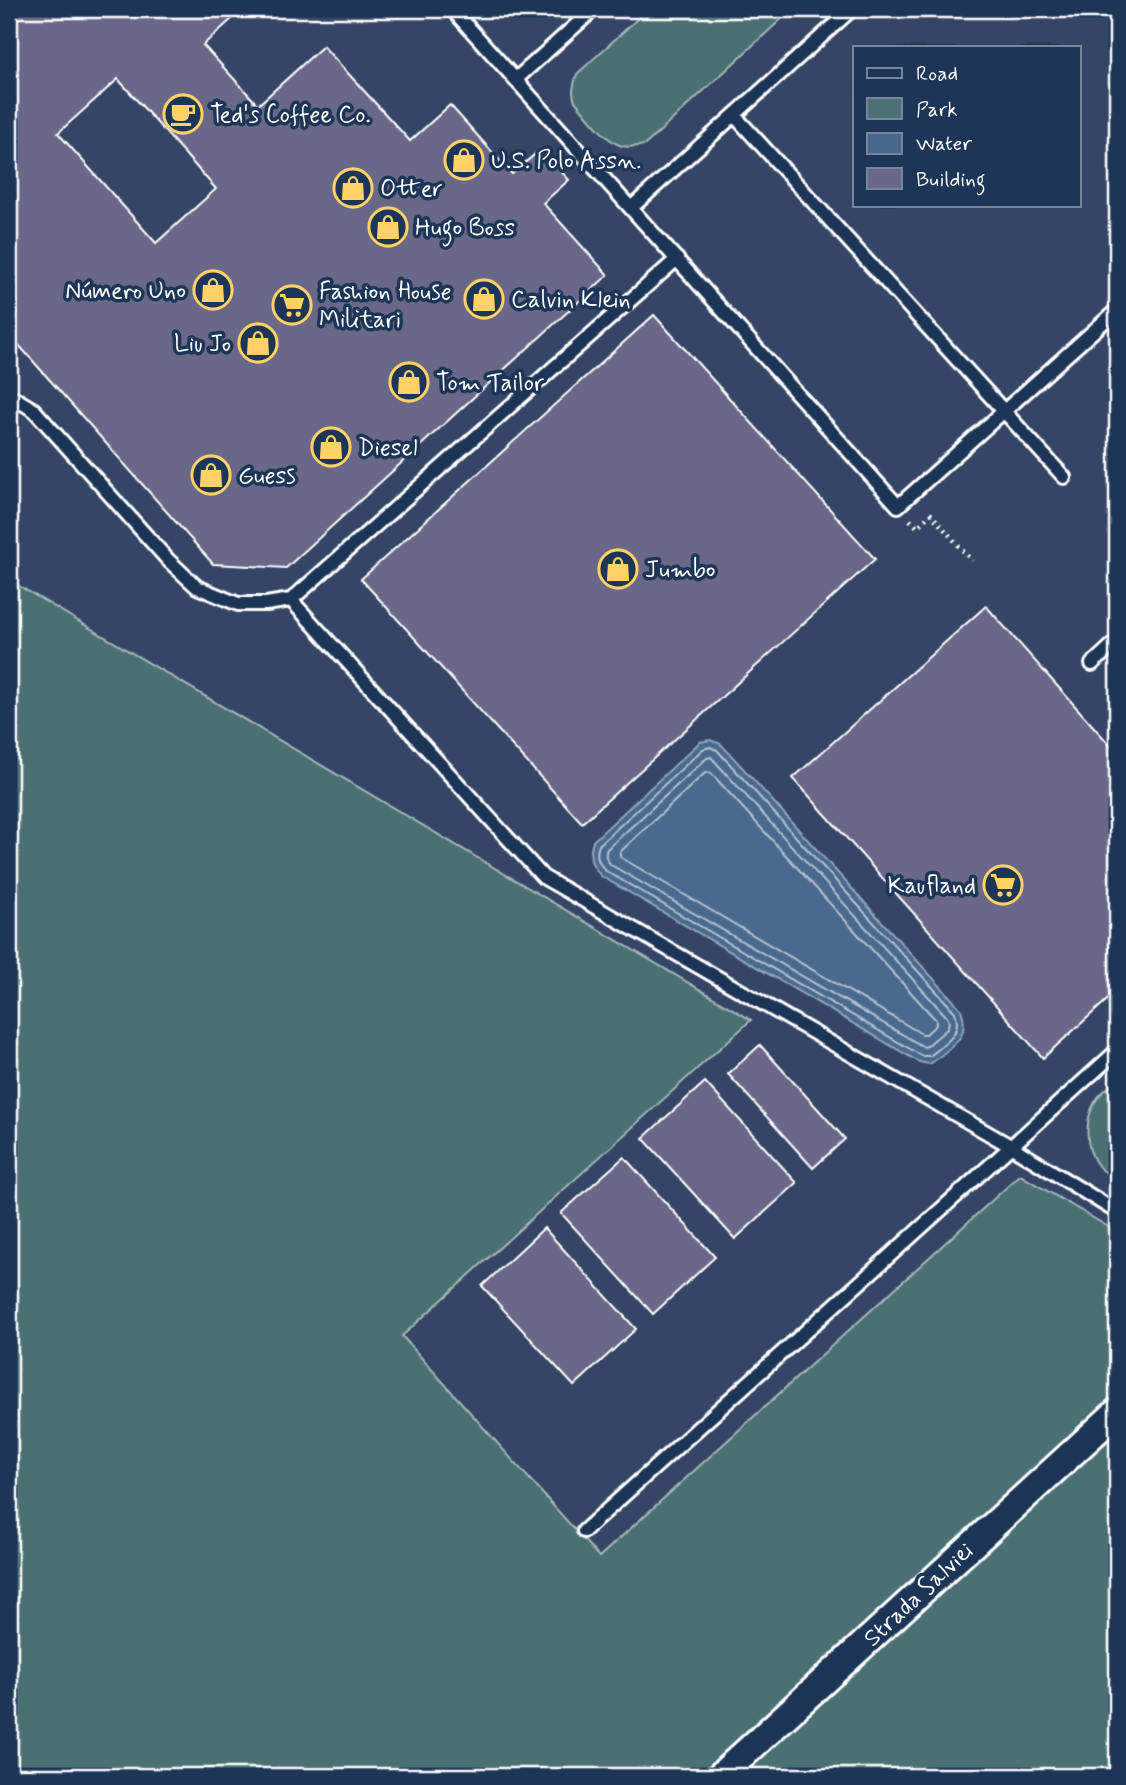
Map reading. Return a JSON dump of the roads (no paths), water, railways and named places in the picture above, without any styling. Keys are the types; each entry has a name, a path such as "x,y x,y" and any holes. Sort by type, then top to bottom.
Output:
{"street":[{"name":"Strada Salviei","path":"720,1776 1117,1412"}],"lane":[{"path":"452,9 898,506 1117,310"},
{"path":"515,80 594,9"},
{"path":"631,208 852,9"},
{"path":"734,115 1065,477"},
{"path":"9,395 34,410 168,560 197,587 238,604 266,604 291,600 677,259"},
{"path":"291,600 543,877 1012,1147 1117,1212"},
{"path":"1091,664 1117,641"},
{"path":"584,1531 1117,1051"}],"water":[{"path":"710,740 721,744 961,1009 964,1027 962,1034 933,1062 919,1062 601,876 594,867 590,856 593,841 700,742"}],"place":[{"name":"Ted's Coffee Co.","path":"183,114"},
{"name":"U.S. Polo Assn.","path":"464,160"},
{"name":"Otter","path":"353,188"},
{"name":"Hugo Boss","path":"388,227"},
{"name":"Número Uno","path":"213,290"},
{"name":"Calvin Klein","path":"484,299"},
{"name":"Fashion House Militari","path":"292,305"},
{"name":"Liu Jo","path":"258,343"},
{"name":"Tom Tailor","path":"409,382"},
{"name":"Diesel","path":"331,447"},
{"name":"Guess","path":"211,475"},
{"name":"Jumbo","path":"618,569"},
{"name":"Kaufland","path":"1003,885"}]}
